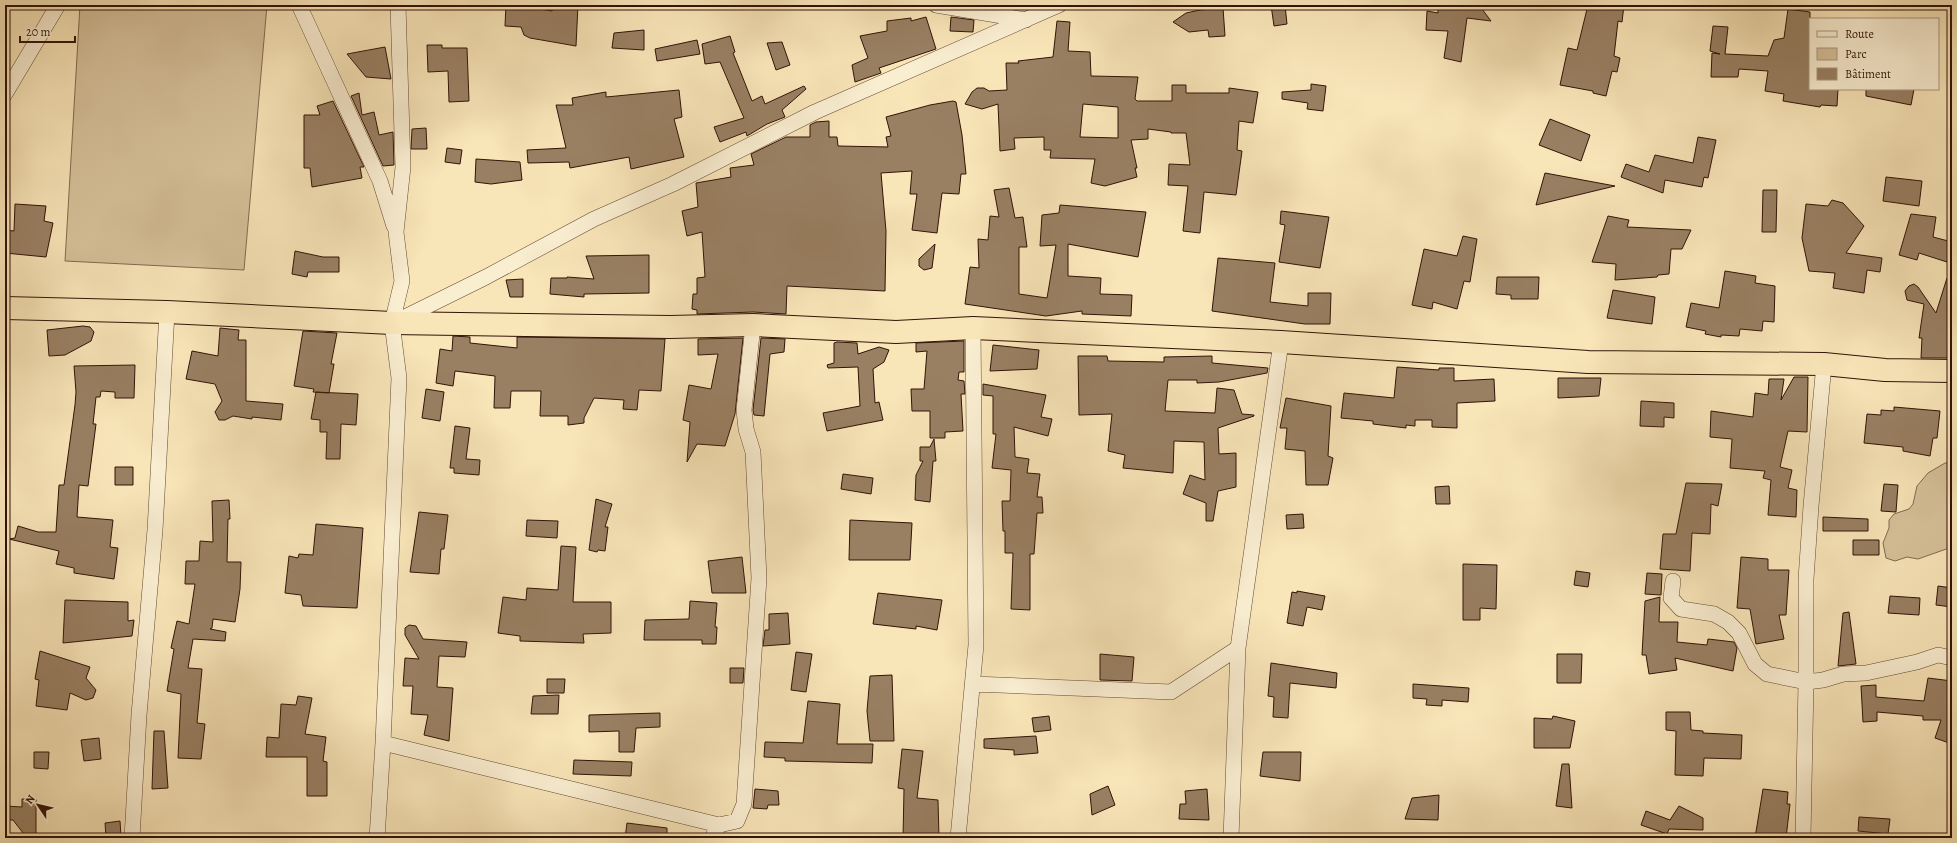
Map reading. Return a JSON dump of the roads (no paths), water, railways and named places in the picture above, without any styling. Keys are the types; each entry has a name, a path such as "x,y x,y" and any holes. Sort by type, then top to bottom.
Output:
{"highway":[{"path":"5,308 167,312 392,324 670,327 753,325 896,332 973,328 1281,342 1588,362 1824,364 1885,370 1952,371"}],"street":[{"path":"5,94 58,5"},
{"path":"299,5 380,181 396,232 402,281 392,324 399,378 383,743 377,838"},
{"path":"396,232 403,168 398,5"},
{"path":"936,5 1026,20"},
{"path":"392,324 486,277 594,219 673,184 815,112 1059,5"},
{"path":"132,838 138,715 155,530 167,312"},
{"path":"383,743 716,832 737,821 744,804 759,578 753,452 746,429 744,410 753,325"},
{"path":"958,838 976,645 973,328"},
{"path":"1231,838 1238,648 1281,342"},
{"path":"1803,838 1806,579 1824,364"},
{"path":"1673,581 1671,598 1681,609 1714,614 1728,622 1739,633 1755,664 1767,674 1806,682 1823,680 1843,674 1866,673 1938,655 1952,658"},
{"path":"972,684 1171,692 1238,648"}]}
